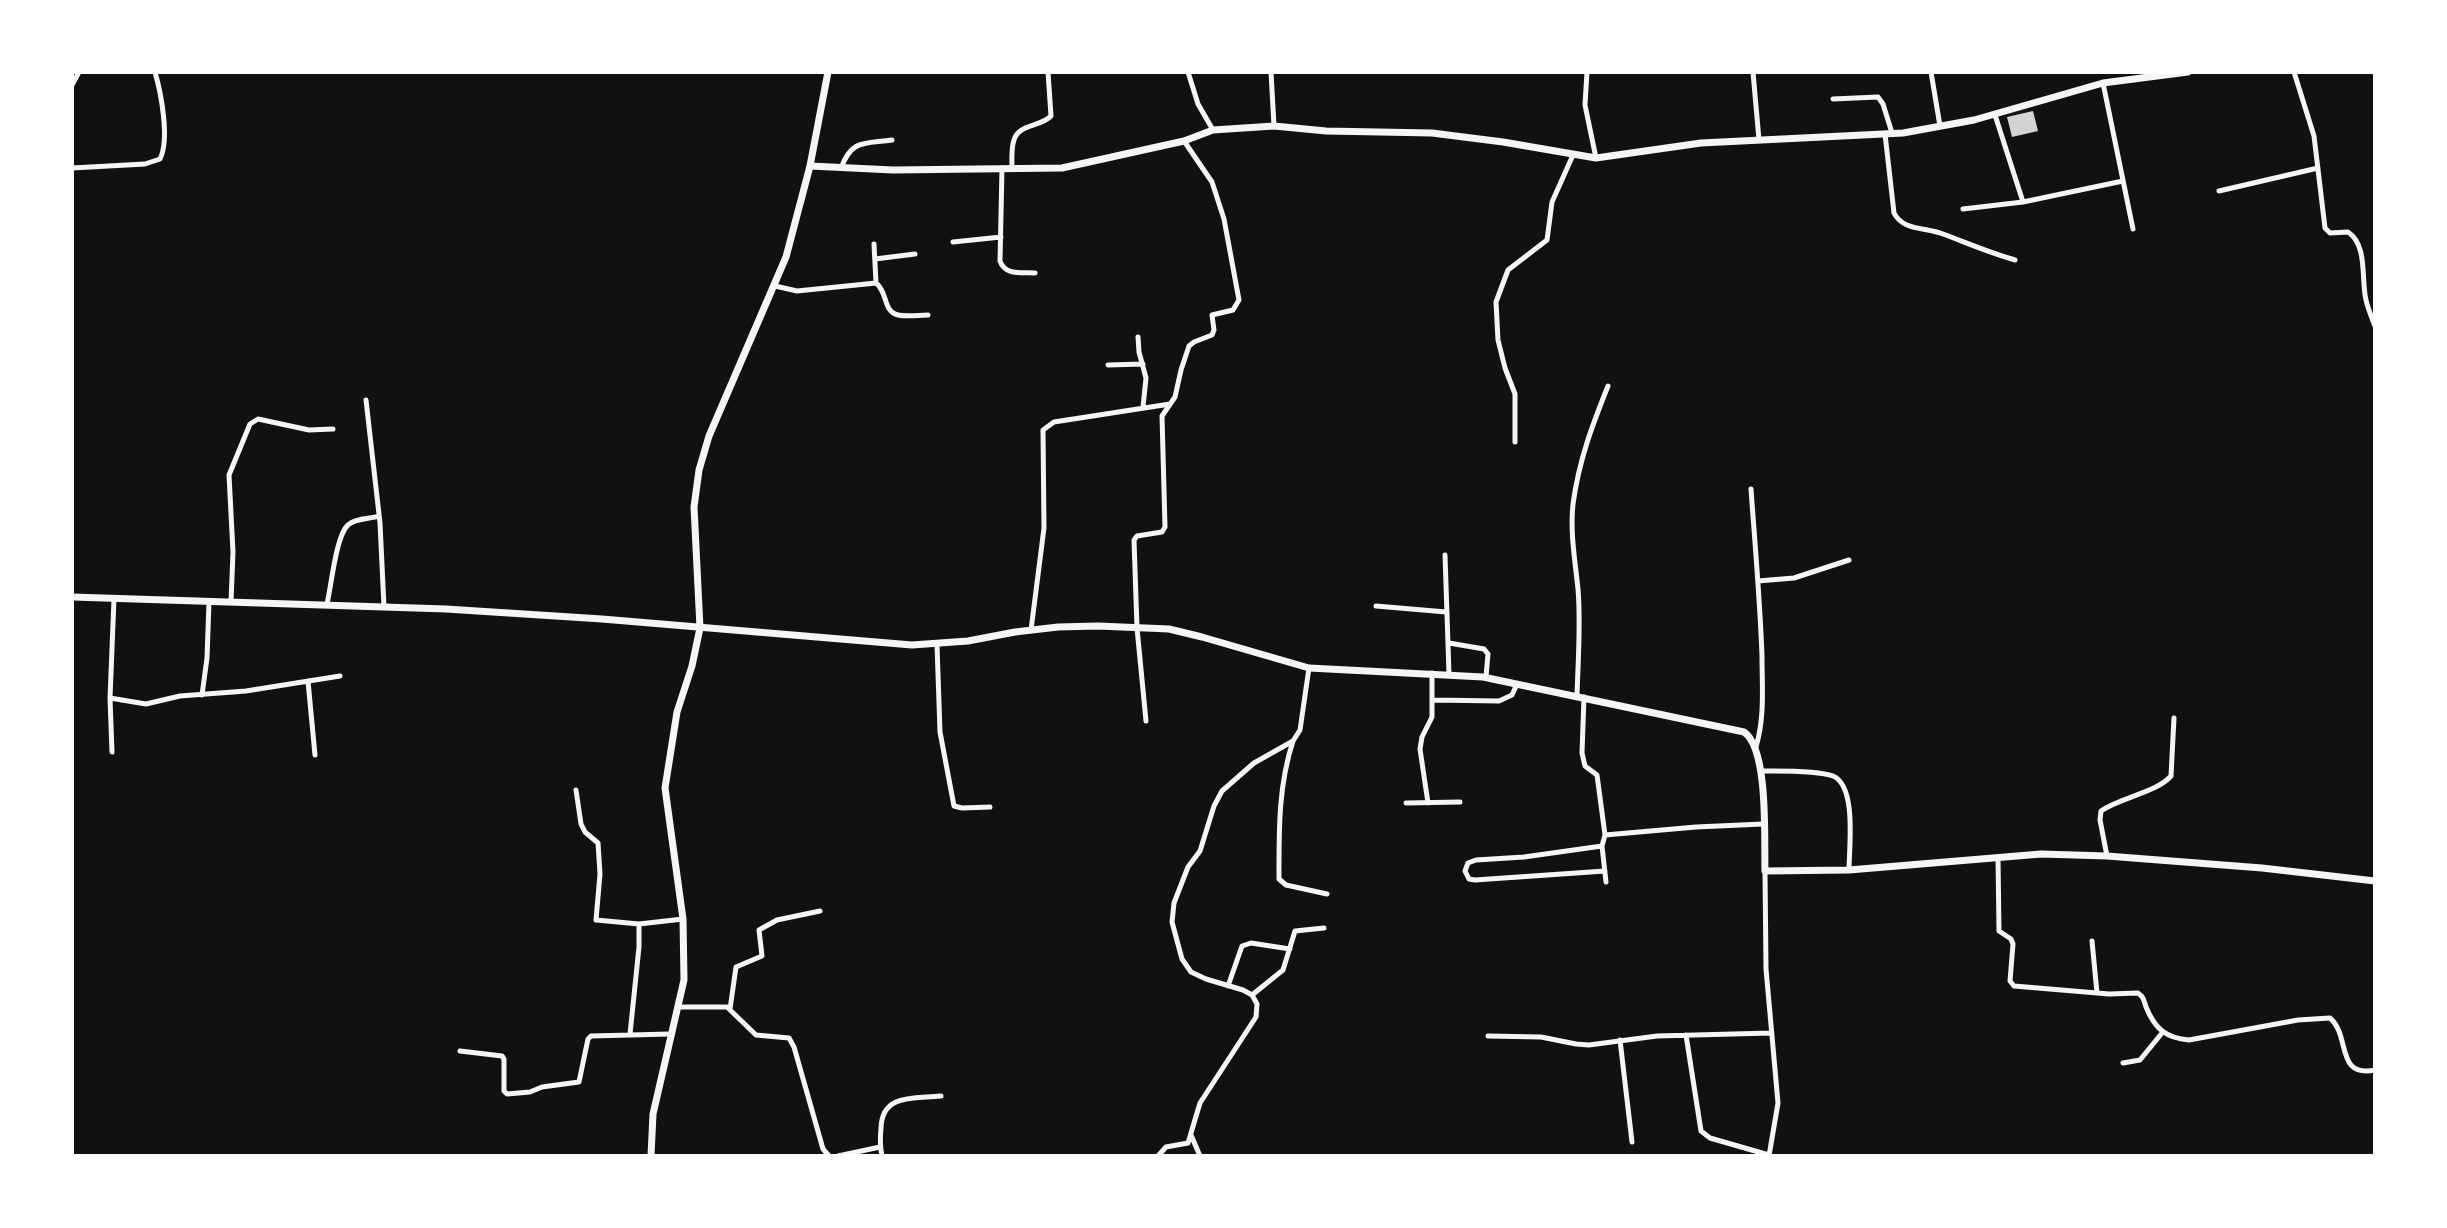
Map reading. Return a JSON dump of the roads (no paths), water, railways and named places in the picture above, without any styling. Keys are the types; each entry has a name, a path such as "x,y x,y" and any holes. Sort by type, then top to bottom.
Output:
{"street":[{"path":"72,85 79,72"},
{"path":"72,168 145,164 160,159 164,136 161,98 155,72"},
{"path":"651,1156 653,1114 684,980 683,919 665,788 677,712 692,666 700,628 694,507 699,470 709,436 786,257 810,166 828,72"},
{"path":"1012,168 1014,138 1019,132 1047,121 1051,116 1048,72"},
{"path":"1188,72 1198,104 1213,130"},
{"path":"1271,72 1274,126"},
{"path":"1587,72 1585,105 1596,158"},
{"path":"1753,72 1759,140"},
{"path":"1931,72 1940,127"},
{"path":"810,166 1062,168 1184,141 1213,130 1274,126 1326,131 1432,133 1596,158 1701,142 1889,133 1940,127 1995,115 2103,83 2188,72"},
{"path":"2294,72 2310,116 2325,228 2330,233 2348,232 2355,240 2365,277 2366,300 2375,326"},
{"path":"2103,83 2133,229"},
{"path":"1833,99 1878,97 1883,104 1889,133 1894,213 1898,220 1914,228 1941,233 1977,249 2015,260"},
{"path":"1995,115 2024,202"},
{"path":"842,168 849,149 856,145 892,140"},
{"path":"1146,721 1137,628 1134,540 1137,536 1162,532 1165,527 1162,416 1175,397 1189,346 1212,335 1212,315 1233,310 1239,300 1224,219 1212,182 1184,141"},
{"path":"1514,442 1515,394 1498,340 1496,302 1508,270 1547,240 1552,202 1573,155"},
{"path":"1002,168 1002,268 1008,272 1035,273"},
{"path":"2220,191 2318,168"},
{"path":"1964,209 2024,202 2123,181"},
{"path":"953,242 1001,237"},
{"path":"874,244 876,284"},
{"path":"875,259 915,254"},
{"path":"775,286 797,291 876,284 884,291 892,313 902,316 928,315"},
{"path":"1138,337 1146,379 1143,407"},
{"path":"1108,365 1143,364"},
{"path":"1606,881 1602,846 1605,835 1597,775 1585,766 1582,753 1578,589 1571,539 1573,504 1583,448 1608,386"},
{"path":"366,400 379,516 384,607"},
{"path":"1031,630 1044,528 1043,430 1054,422 1170,404"},
{"path":"231,602 233,552 229,475 250,424 258,419 309,430 333,429"},
{"path":"1751,489 1763,707 1756,747"},
{"path":"327,604 344,529 357,521 379,516"},
{"path":"1445,555 1449,674"},
{"path":"1758,581 1794,578 1849,560"},
{"path":"72,597 446,609 912,645 937,645 1031,630 1098,626 1169,629 1202,636 1309,668 1486,677 1744,732 1756,747 1761,771 1766,969 1778,1103 1769,1156 1710,1138 1701,1131 1686,1035"},
{"path":"112,752 110,698 114,599"},
{"path":"202,695 207,658 209,602"},
{"path":"1376,606 1446,612"},
{"path":"1449,643 1484,649 1488,654 1486,677"},
{"path":"937,645 940,732 954,806 990,807"},
{"path":"1309,668 1304,717 1285,763 1278,815 1279,879 1286,885 1327,894"},
{"path":"1428,803 1420,749 1422,737 1430,724 1432,673"},
{"path":"110,698 146,704 180,696 340,676"},
{"path":"308,681 315,755"},
{"path":"1433,700 1499,701 1512,695 1517,684"},
{"path":"2107,856 2100,820 2101,811 2125,797 2166,781 2171,776 2174,718"},
{"path":"1158,1156 1166,1147 1187,1144 1200,1103 1256,1017 1257,1004 1252,995 1191,972 1182,959 1172,922 1174,903 1188,867 1200,851 1214,806 1222,791 1254,763 1293,741"},
{"path":"1761,771 1831,776 1842,783 1849,800 1849,870"},
{"path":"576,790 581,824 585,832 598,843 600,874 595,918 600,921 639,924 683,919"},
{"path":"1406,803 1460,802"},
{"path":"1605,835 1763,824"},
{"path":"1602,846 1524,857 1476,860 1468,863 1465,871 1469,879 1475,880 1605,871"},
{"path":"1765,871 1849,870 2040,854 2107,856 2262,868 2375,881"},
{"path":"1998,857 1998,931 2011,939 2013,944 2012,984 2097,993 2141,994 2152,1019 2162,1033 2174,1039 2189,1041 2298,1020 2330,1018 2337,1026 2351,1065 2358,1070 2375,1070"},
{"path":"730,1009 736,967 762,956 759,930 777,920 820,911"},
{"path":"630,1034 639,924"},
{"path":"1252,995 1283,970 1295,931 1324,928"},
{"path":"2092,941 2097,993"},
{"path":"1228,986 1242,947 1251,943 1290,949"},
{"path":"679,1007 721,1006 730,1009 756,1035 789,1038 794,1047 823,1149 829,1156"},
{"path":"1488,1036 1541,1037 1576,1044 1686,1035 1771,1033"},
{"path":"2123,1063 2140,1060 2162,1033"},
{"path":"460,1051 502,1056 504,1093 518,1093 578,1083 589,1037 670,1034"},
{"path":"1620,1040 1632,1142"},
{"path":"882,1156 882,1113 890,1104 941,1096"},
{"path":"1191,1135 1200,1156"},
{"path":"838,1156 880,1147"}]}
